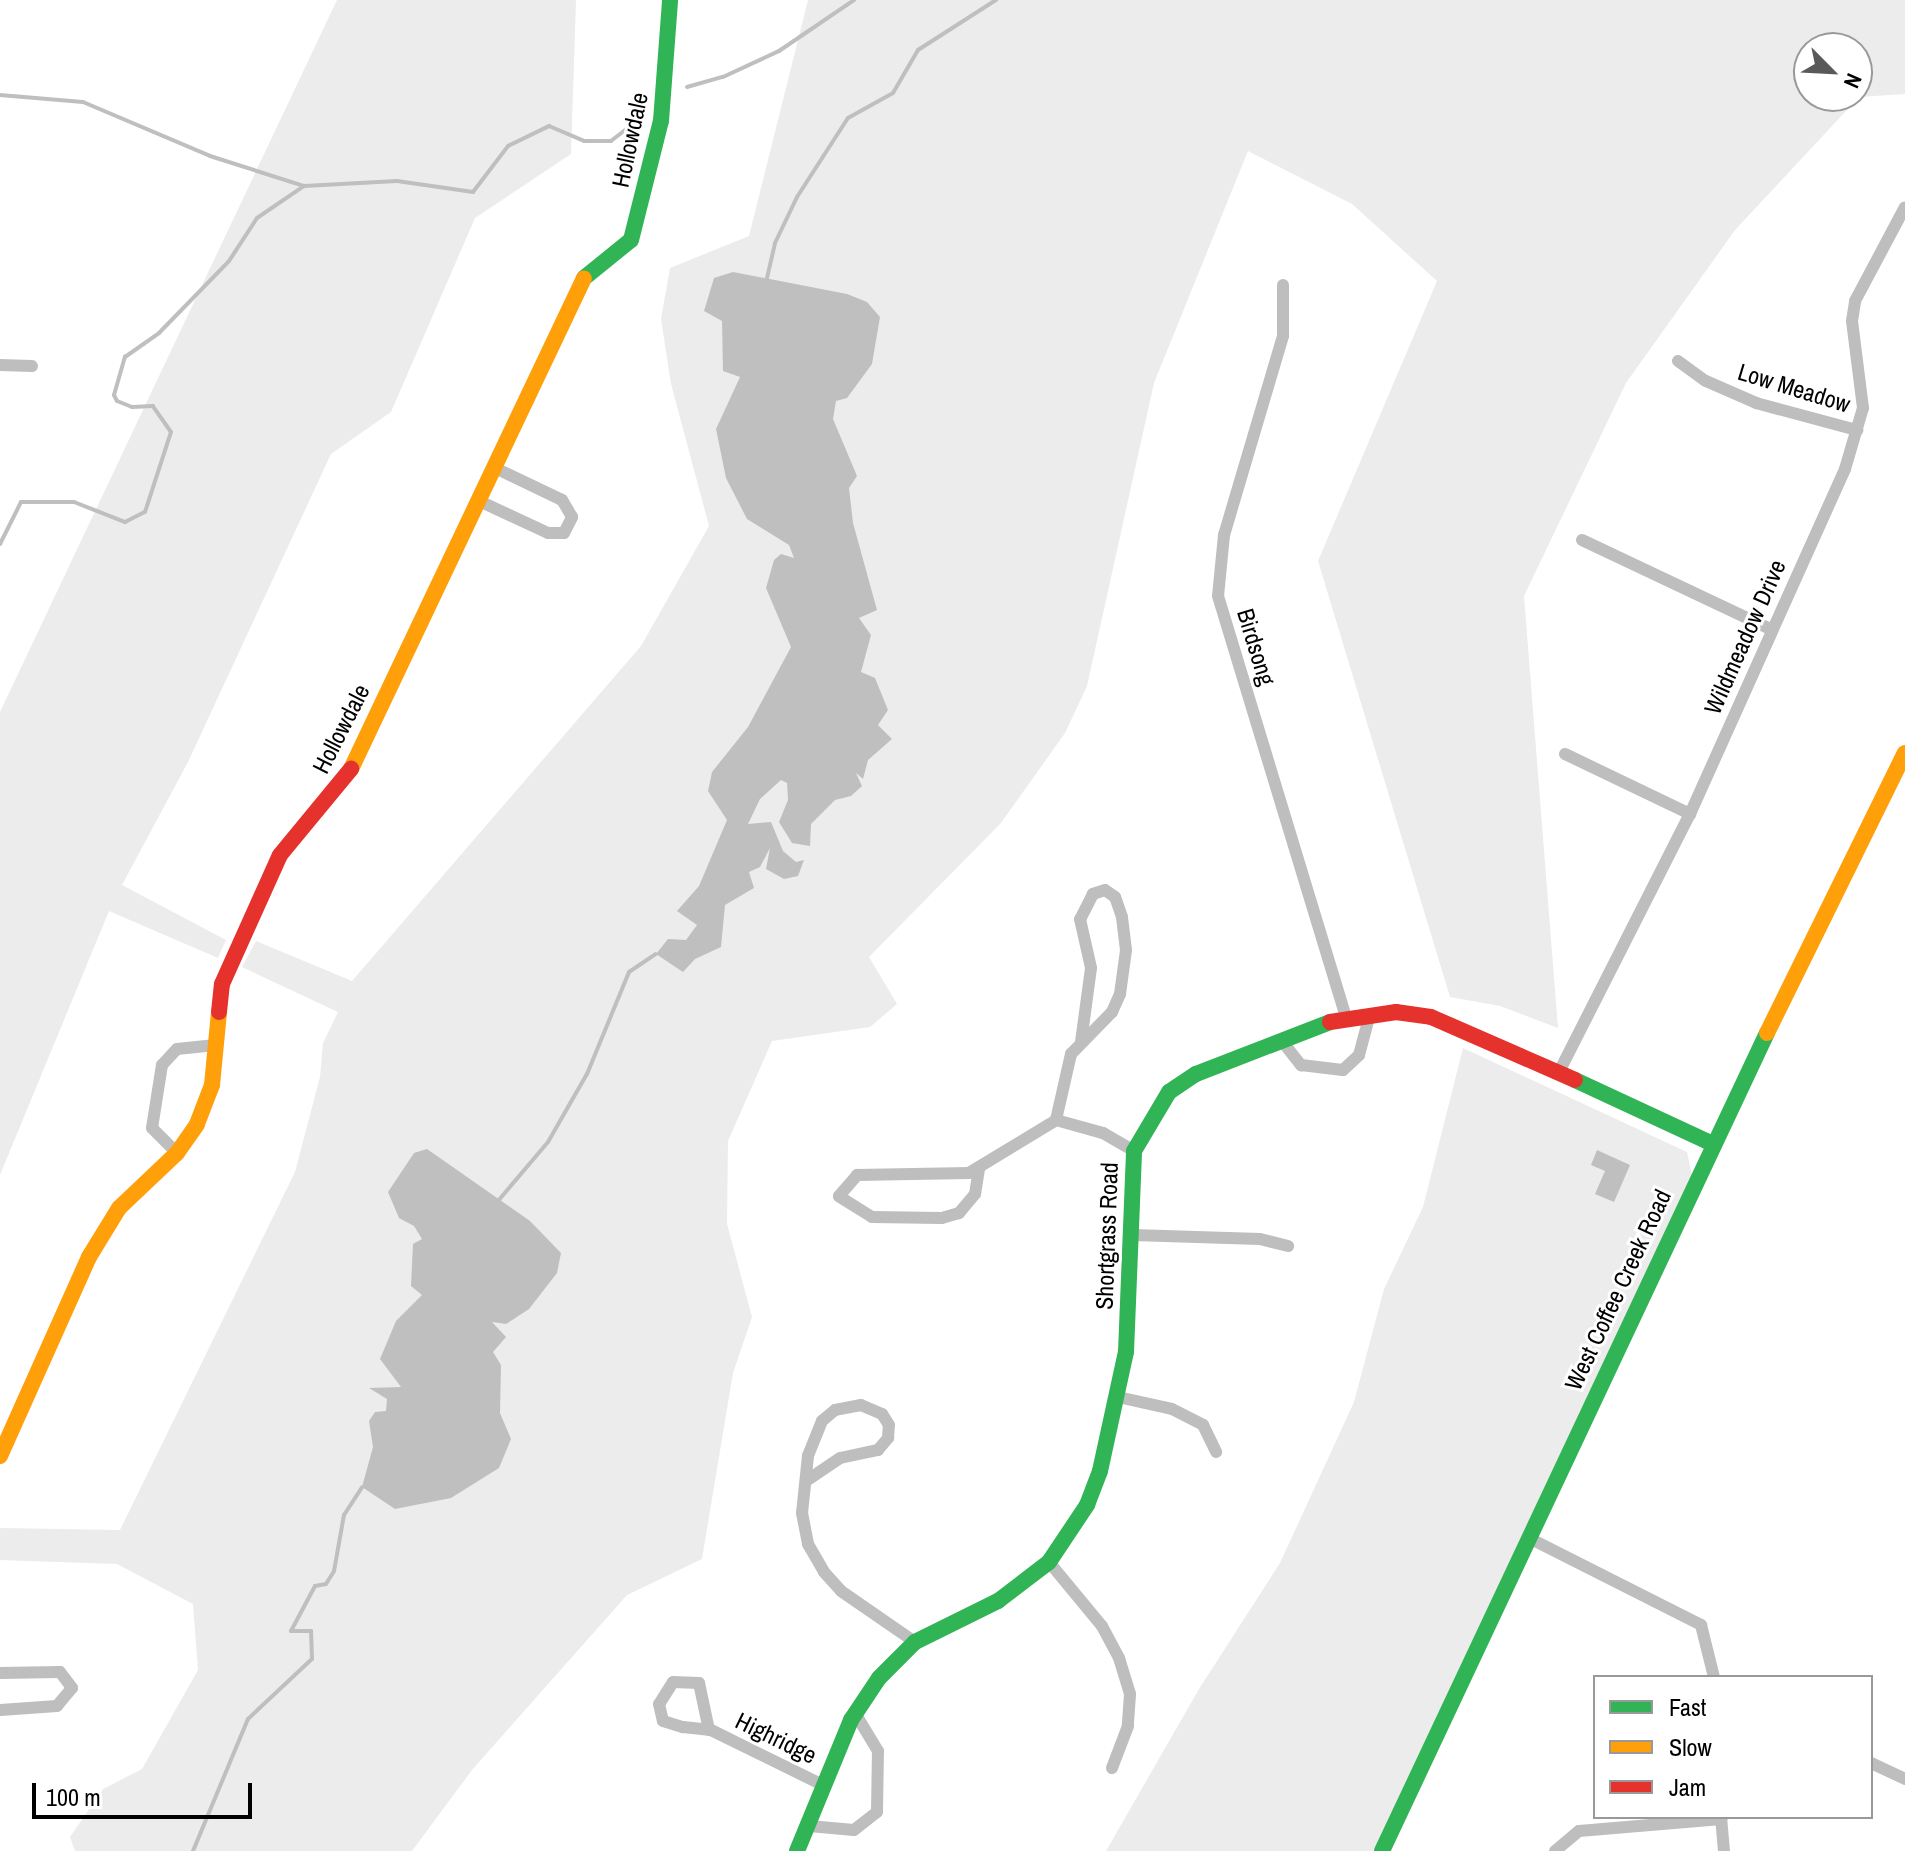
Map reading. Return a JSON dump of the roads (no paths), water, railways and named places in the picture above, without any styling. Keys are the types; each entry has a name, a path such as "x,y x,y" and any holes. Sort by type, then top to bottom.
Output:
{"street":[{"name":"Hollowdale","path":"0,1456 89,1257 119,1208 177,1153 197,1124 212,1085 222,984 280,855 344,783 581,281 631,240 661,121 670,0"},
{"name":"Wildmeadow Drive","path":"1560,1070 1690,814 1845,469 1857,430 1863,388 1852,332 1855,301 1905,207"},
{"name":"Birdsong","path":"1283,285 1283,336 1224,535 1218,596 1346,1016"},
{"name":"Low Meadow","path":"1678,361 1706,381 1756,403 1857,430"},
{"path":"0,365 32,366"},
{"path":"477,500 548,533 564,533 572,517 562,500 493,467"},
{"path":"1582,540 1772,630"},
{"name":"West Coffee Creek Road","path":"1382,1851 1713,1144 1905,753"},
{"path":"1565,754 1690,814"},
{"path":"1056,1120 1071,1054 1112,1012 1120,994 1126,950 1122,917 1115,897 1105,890 1093,894 1080,919 1091,968 1081,1042"},
{"path":"1282,1041 1301,1065 1343,1070 1359,1055 1370,1014"},
{"name":"Shortgrass Road","path":"797,1851 855,1713 879,1678 915,1642 998,1601 1049,1562 1087,1505 1118,1397 1133,1235 1134,1151 1169,1092 1196,1074 1346,1016 1431,1017 1560,1070 1713,1144"},
{"path":"177,1153 152,1128 162,1065 177,1049 216,1045"},
{"path":"979,1169 975,1194 959,1213 942,1218 872,1217 839,1196 857,1175 979,1169 1031,1131 1056,1120 1103,1133 1134,1151"},
{"path":"1133,1235 1260,1239 1288,1246"},
{"path":"1118,1397 1172,1409 1203,1425 1216,1452"},
{"path":"809,1479 840,1458 878,1450 889,1425 882,1414 861,1405 835,1410 822,1421 808,1456 809,1479 802,1513 808,1544 824,1572 841,1591 915,1642"},
{"path":"1529,1538 1701,1625 1714,1675"},
{"path":"1049,1562 1102,1626 1123,1670 1130,1694 1128,1726 1112,1768"},
{"path":"0,1673 60,1672 72,1688 57,1706 0,1710"},
{"name":"Highridge","path":"709,1730 699,1683 673,1682 659,1704 659,1716 671,1724 709,1730 825,1786"},
{"path":"809,1826 854,1830 877,1812 878,1751 855,1713"},
{"path":"1873,1764 1905,1779"},
{"path":"1555,1851 1579,1831 1710,1819"},
{"path":"1721,1819 1724,1851"}],"waterway":[{"path":"687,87 723,77 779,51 854,0"},
{"path":"767,278 775,243 797,197 848,118 893,93 918,50 996,0"},
{"path":"0,95 83,102 210,156 304,186 397,181 473,192 508,146 549,126 584,141 611,141 642,117"},
{"path":"0,544 21,502 74,502 125,522 145,512 171,432 153,406 132,407 117,401 114,395 125,357 159,333 229,261 257,218 304,186"},
{"path":"498,1201 548,1142 587,1074 629,972 656,954"},
{"path":"193,1851 248,1719 312,1659 311,1631 291,1631 315,1586 326,1584 334,1571 344,1515 362,1487"}]}
